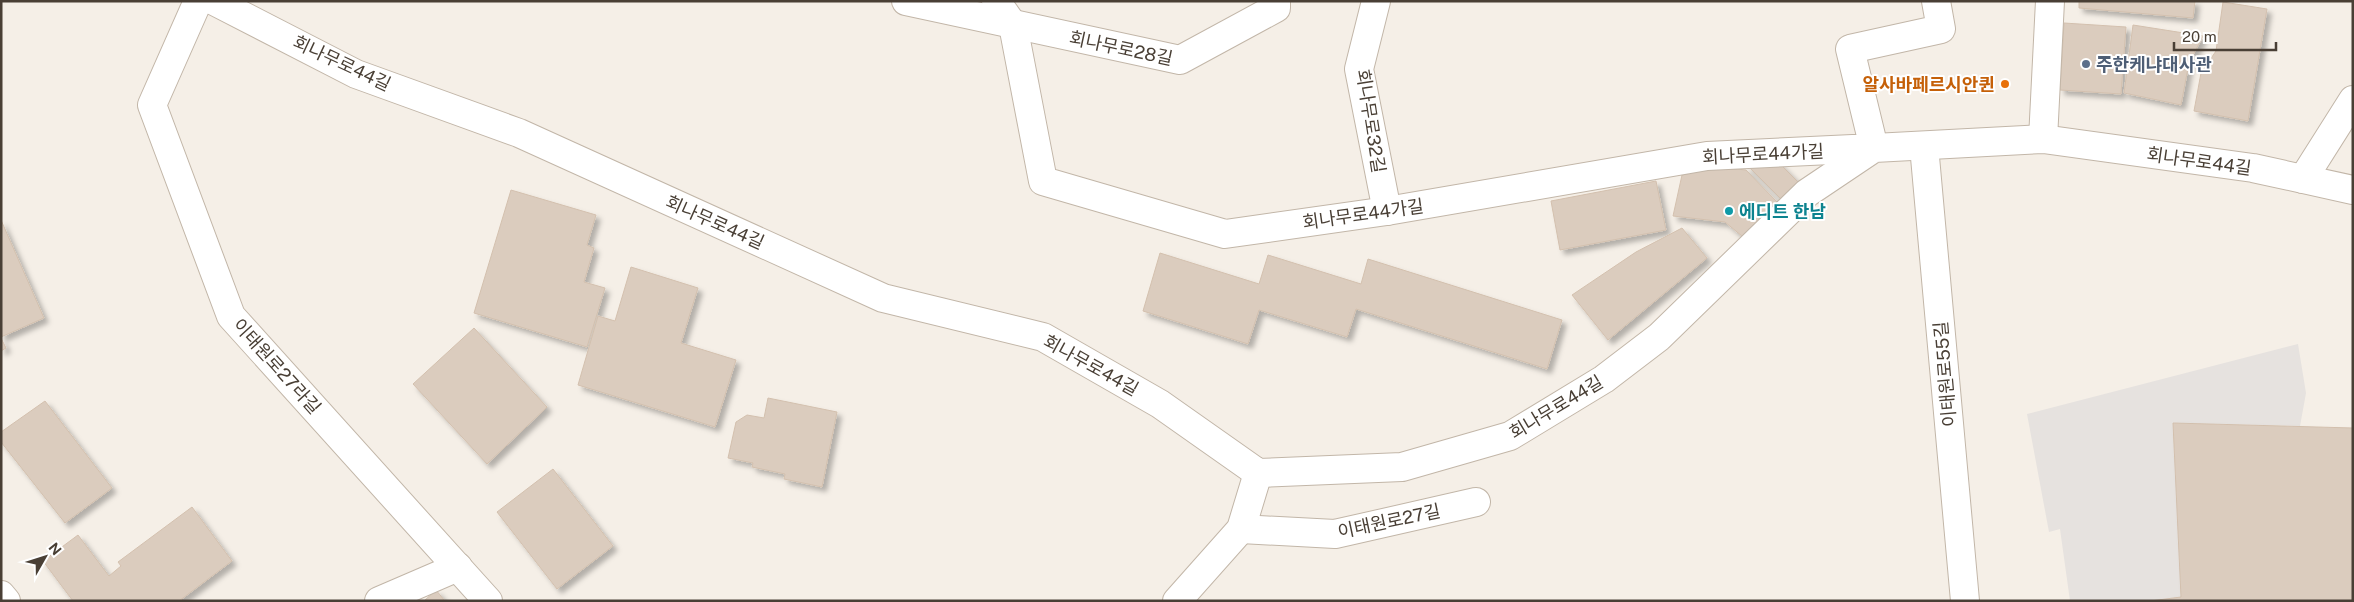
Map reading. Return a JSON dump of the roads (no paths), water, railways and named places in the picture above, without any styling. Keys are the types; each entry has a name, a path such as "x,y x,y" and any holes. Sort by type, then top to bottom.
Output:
{"street":[{"name":"이태원로27라길","path":"198,1 152,105 231,316 488,601"},
{"name":"회나무로44길","path":"214,1 356,74 519,133 884,298 1043,337 1160,404 1258,473 1402,467 1510,436 1604,379 1659,337 1806,193 1874,148 2043,139 2252,168 2353,190"},
{"name":"회나무로28길","path":"906,1 1180,60 1278,4"},
{"name":"회나무로44가길","path":"996,1 1013,25 1043,181 1225,234 1387,211 1707,156 1874,148"},
{"name":"회나무로32길","path":"1376,1 1359,69 1387,211"},
{"path":"1874,148 1850,49 1941,29 1936,1"},
{"path":"2043,139 2050,1"},
{"path":"2303,179 2353,100"},
{"name":"이태원로55길","path":"1924,146 1965,601"},
{"path":"1177,601 1241,529 1258,473"},
{"name":"이태원로27길","path":"1241,529 1335,534 1476,502"},
{"path":"379,601 458,567"},
{"path":"1,595 6,601"}],"place":[{"name":"주한케냐대사관","path":"2086,64"},
{"name":"알사바페르시안퀸","path":"2005,84"},
{"name":"에디트 한남","path":"1729,211"}]}
